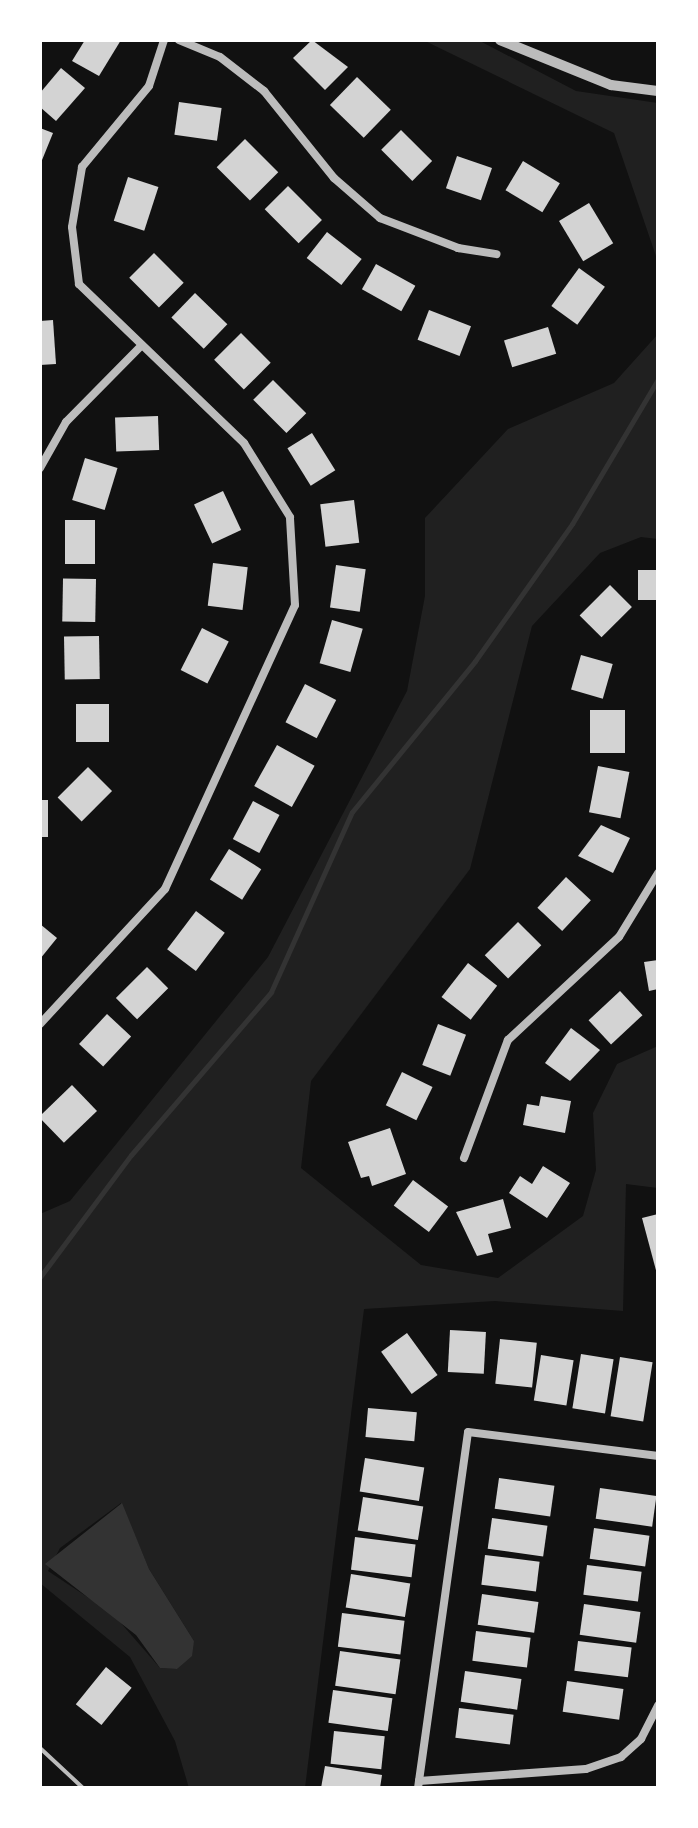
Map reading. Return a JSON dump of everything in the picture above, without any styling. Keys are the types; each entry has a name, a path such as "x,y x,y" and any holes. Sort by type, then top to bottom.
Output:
{"street":[{"path":"40,1024 165,889 295,605 290,517 244,443 139,348 79,284 72,227 82,167 149,86 164,40"},
{"path":"179,40 220,57 264,91 334,178 380,218 445,244 497,254"},
{"path":"500,40 611,85 658,91"},
{"path":"40,468 66,422 139,348"},
{"path":"464,1158 508,1040 619,937 654,898 658,873"},
{"path":"658,1456 468,1432 419,1785 586,1769 621,1757 641,1739 658,1705"}],"lane":[{"path":"40,1748 83,1788"}],"shaded area":[{"path":"423,40 478,40 576,91 658,103 658,262 614,133"},
{"path":"658,334 658,539 641,537 600,553 532,626 470,869 311,1081 301,1168 421,1265 498,1278 583,1216 596,1170 593,1113 617,1064 658,1046 658,1188 626,1184 623,1311 495,1301 364,1309 305,1788 189,1788 175,1741 130,1657 40,1583 40,1214 70,1201 268,957 407,691 425,596 425,518 508,429 614,383","holes":["121,1503 149,1569 194,1641 177,1669 160,1668 113,1614 48,1571 60,1548"]},
{"path":"122,1503 149,1569 194,1641 192,1656 177,1669 160,1668 136,1635 45,1564"}],"building":[{"path":"85,40 121,40 99,76 72,61"},
{"path":"312,40 348,67 325,90 293,58"},
{"path":"61,68 85,88 56,121 40,107 40,93"},
{"path":"357,77 391,110 364,138 330,105"},
{"path":"179,102 222,108 217,141 174,135"},
{"path":"40,128 53,133 40,165"},
{"path":"401,130 432,161 412,181 381,150"},
{"path":"245,139 278,172 250,201 217,167"},
{"path":"457,156 492,168 481,200 446,188"},
{"path":"523,161 560,183 542,212 505,190"},
{"path":"128,177 158,187 144,231 114,221"},
{"path":"288,186 322,220 299,243 265,209"},
{"path":"589,203 613,243 583,261 559,221"},
{"path":"327,232 362,259 341,285 307,258"},
{"path":"154,253 184,283 159,307 129,278"},
{"path":"376,264 415,286 401,311 362,289"},
{"path":"579,268 605,287 577,325 551,306"},
{"path":"195,293 227,324 204,349 171,317"},
{"path":"429,310 471,326 460,356 418,340"},
{"path":"53,320 56,364 40,365 40,321"},
{"path":"548,327 556,354 512,367 504,340"},
{"path":"241,333 271,363 244,390 214,360"},
{"path":"273,380 306,413 286,433 253,400"},
{"path":"158,416 159,450 116,451 115,418"},
{"path":"312,433 335,470 311,486 287,448"},
{"path":"85,458 118,468 105,510 72,500"},
{"path":"223,491 241,530 212,543 194,505"},
{"path":"354,500 359,543 325,547 320,504"},
{"path":"65,520 95,520 95,564 65,564"},
{"path":"213,563 248,567 242,610 208,606"},
{"path":"336,565 366,569 360,612 330,608"},
{"path":"638,570 658,570 658,600 638,600"},
{"path":"63,578 96,579 95,622 62,621"},
{"path":"610,585 632,607 602,637 580,615"},
{"path":"332,620 363,629 350,672 320,663"},
{"path":"202,628 229,642 207,683 181,670"},
{"path":"99,636 100,679 65,680 64,637"},
{"path":"581,655 613,664 603,699 571,690"},
{"path":"305,684 336,700 317,738 285,722"},
{"path":"76,704 109,704 109,742 76,742"},
{"path":"590,710 625,710 625,753 590,753"},
{"path":"277,745 315,766 292,807 254,786"},
{"path":"598,766 629,772 620,818 589,812"},
{"path":"88,767 112,791 82,821 58,797"},
{"path":"40,800 48,800 48,837 40,837"},
{"path":"253,801 279,815 259,853 233,839"},
{"path":"601,825 630,838 613,873 578,856"},
{"path":"229,849 261,869 242,900 210,880"},
{"path":"566,877 591,900 562,931 537,908"},
{"path":"196,911 225,933 196,971 167,949"},
{"path":"518,922 541,945 508,979 485,955"},
{"path":"40,924 57,938 40,959"},
{"path":"658,960 658,989 649,991 644,962"},
{"path":"468,963 497,986 471,1020 442,997"},
{"path":"147,967 168,988 137,1019 116,998"},
{"path":"620,991 643,1015 611,1044 589,1020"},
{"path":"107,1014 131,1037 103,1066 79,1044"},
{"path":"438,1024 466,1035 450,1076 422,1065"},
{"path":"571,1028 600,1050 570,1081 545,1063"},
{"path":"402,1072 433,1087 416,1120 386,1105"},
{"path":"72,1085 97,1111 64,1143 40,1116"},
{"path":"541,1096 571,1101 565,1133 523,1125 527,1104 539,1106"},
{"path":"390,1128 406,1174 372,1186 369,1176 361,1178 348,1142"},
{"path":"543,1166 570,1183 547,1218 509,1193 520,1176 532,1184"},
{"path":"413,1180 448,1206 429,1232 394,1206"},
{"path":"503,1199 511,1228 488,1234 493,1252 477,1256 456,1212"},
{"path":"658,1214 658,1274 657,1274 642,1218"},
{"path":"450,1330 486,1332 484,1374 448,1372"},
{"path":"407,1333 438,1375 412,1394 381,1352"},
{"path":"500,1339 537,1343 532,1388 495,1384"},
{"path":"581,1354 614,1359 605,1413 572,1408"},
{"path":"541,1355 574,1360 566,1406 534,1400"},
{"path":"620,1357 653,1362 643,1421 611,1416"},
{"path":"368,1408 417,1412 414,1441 365,1437"},
{"path":"365,1458 424,1467 419,1501 360,1492"},
{"path":"499,1478 554,1486 550,1516 495,1509"},
{"path":"600,1488 656,1496 652,1527 596,1519"},
{"path":"363,1497 423,1507 418,1540 358,1531"},
{"path":"492,1518 547,1526 543,1556 488,1549"},
{"path":"594,1528 649,1536 645,1566 590,1559"},
{"path":"355,1537 416,1544 412,1577 351,1570"},
{"path":"485,1555 540,1562 536,1591 481,1585"},
{"path":"587,1565 642,1572 638,1601 583,1595"},
{"path":"351,1574 410,1583 405,1617 346,1608"},
{"path":"482,1594 538,1602 534,1633 478,1625"},
{"path":"584,1604 640,1612 636,1643 580,1635"},
{"path":"342,1613 405,1621 400,1654 338,1647"},
{"path":"476,1631 531,1638 527,1667 472,1661"},
{"path":"578,1641 632,1648 628,1677 574,1671"},
{"path":"340,1651 400,1659 396,1694 335,1686"},
{"path":"106,1667 132,1688 101,1725 76,1704"},
{"path":"465,1671 521,1679 517,1710 461,1702"},
{"path":"567,1681 623,1689 619,1720 563,1712"},
{"path":"333,1690 392,1698 388,1731 328,1723"},
{"path":"459,1708 514,1715 510,1744 455,1738"},
{"path":"334,1731 385,1736 381,1769 331,1764"},
{"path":"325,1766 382,1775 380,1788 321,1788"}],"waterway":[{"path":"40,1277 131,1155 271,992 352,812 475,661 572,524 658,379"}]}
